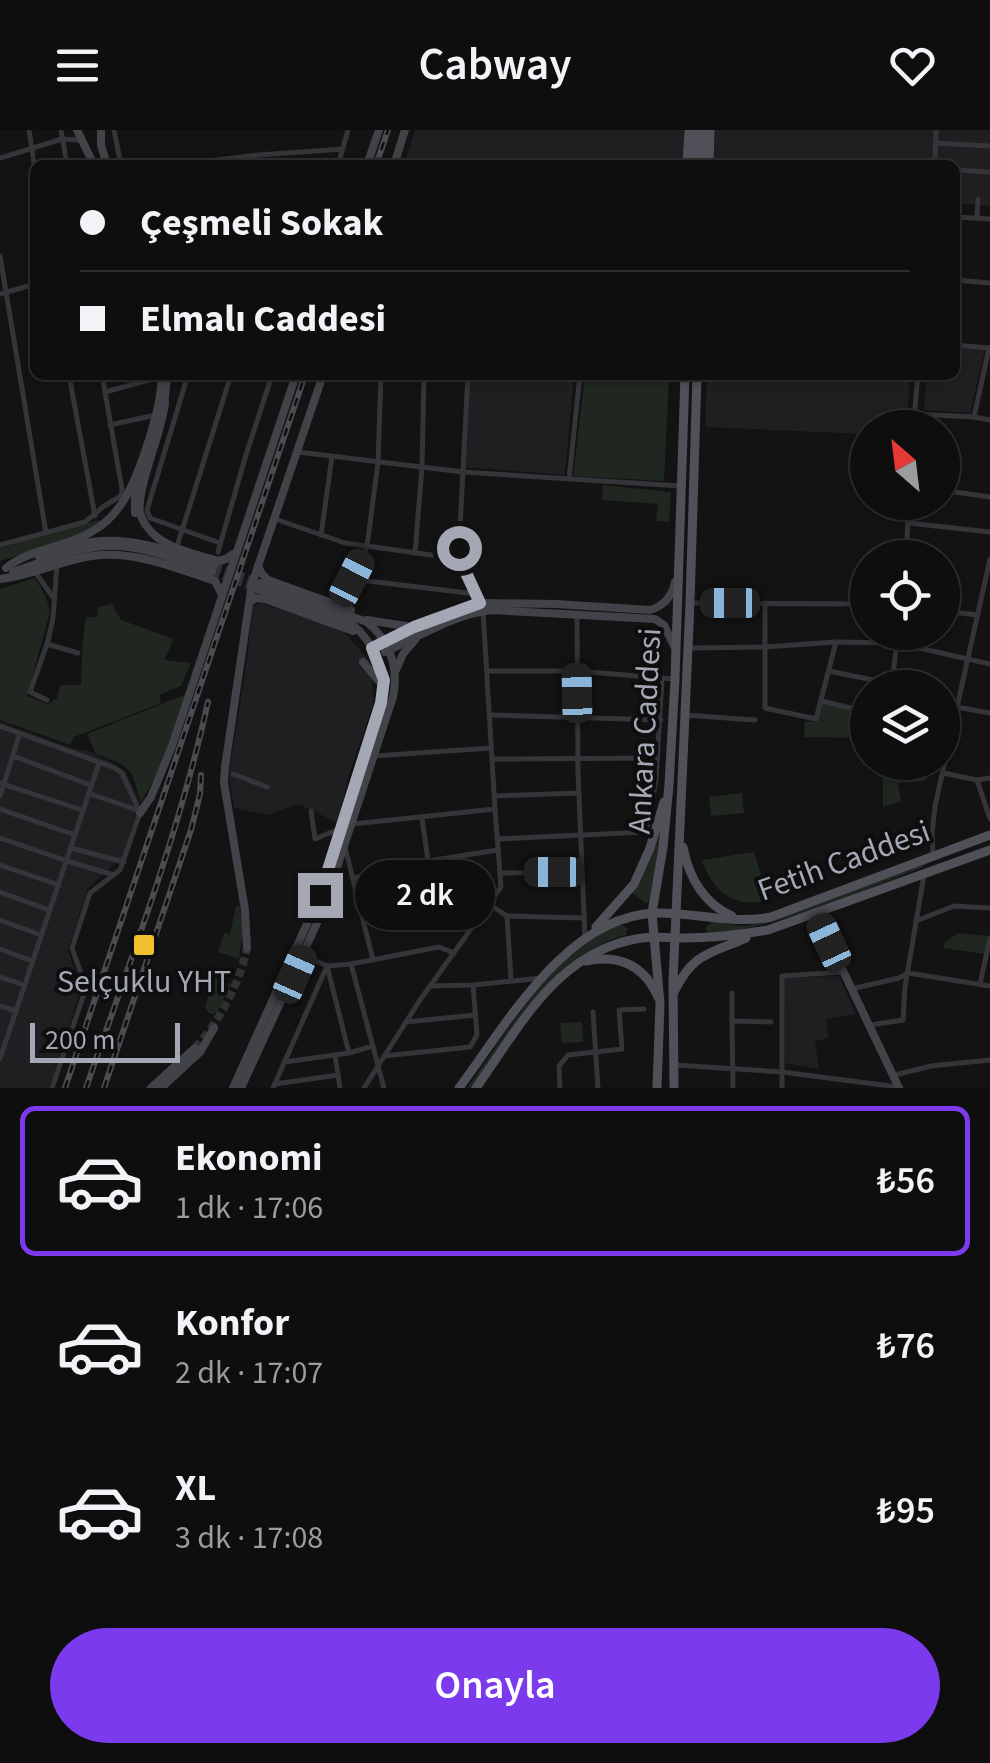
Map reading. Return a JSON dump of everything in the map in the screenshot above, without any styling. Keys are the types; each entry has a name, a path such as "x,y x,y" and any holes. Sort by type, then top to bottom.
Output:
{"main road":[{"path":"74,130 92,160"},
{"path":"369,160 379,130"},
{"path":"396,160 405,130"},
{"path":"692,160 700,130"},
{"path":"700,130 705,160"},
{"path":"82,141 89,143 101,134 106,160"},
{"path":"3,568 24,556 87,535 113,514 130,489 156,415 162,380"},
{"path":"163,380 166,404 141,494 142,518 160,540 215,566"},
{"path":"140,812 172,746 294,380"},
{"path":"246,948 244,902 224,783 252,584 322,380"},
{"name":"Ankara Caddesi","path":"674,1088 672,995 684,715 678,573 686,380"},
{"name":"Ankara Caddesi","path":"657,1088 660,1004 652,913 669,786 675,680 690,603 697,380"},
{"path":"166,404 138,486 135,512 147,534 180,555"},
{"path":"3,568 104,541 145,544 215,566"},
{"path":"0,578 104,546 215,566"},
{"path":"0,578 91,556 122,554 215,566 236,550"},
{"path":"215,566 221,596"},
{"path":"258,566 268,580 339,604 376,629 396,670"},
{"path":"657,608 670,597 678,573"},
{"path":"233,1088 320,895 384,688 372,649 358,629 258,586 362,619 417,631"},
{"path":"250,602 264,599 346,627 372,649"},
{"path":"372,649 482,607 556,604 665,608 666,619 659,621"},
{"path":"482,607 650,618 659,621 681,648"},
{"path":"241,1088 331,889 394,697 396,670 417,631"},
{"path":"363,662 384,688"},
{"path":"460,1088 543,978 634,884 669,786"},
{"path":"680,835 687,866 705,898 720,911 744,920"},
{"name":"Fetih Caddesi","path":"588,935 615,922 652,913 744,920 771,917 990,836"},
{"name":"Fetih Caddesi","path":"476,1088 536,1002 572,966 602,948 654,937 735,936 763,930 990,850"},
{"path":"660,865 662,874 670,876 679,867"},
{"path":"815,912 899,1088"},
{"path":"713,937 706,935 703,928 718,918"},
{"path":"615,922 624,922 630,930 628,938 620,942"},
{"path":"672,995 692,963 763,930"},
{"path":"572,966 599,958 630,963 647,978 660,1004"},
{"path":"658,982 662,974 673,980"},
{"path":"161,1088 203,1049 214,1028"},
{"path":"151,1088 195,1048"}],"street":[{"path":"28,130 34,160"},
{"path":"62,130 66,160"},
{"path":"62,139 74,130"},
{"path":"101,134 115,130 119,160"},
{"path":"340,160 348,130"},
{"path":"935,160 936,130"},
{"path":"0,158 62,139 82,141"},
{"path":"936,143 990,146"},
{"path":"218,160 344,149"},
{"path":"960,170 990,172"},
{"path":"977,218 978,199"},
{"path":"960,218 990,219"},
{"path":"0,256 3,293 46,532"},
{"path":"960,281 990,284"},
{"path":"3,293 30,285"},
{"path":"960,345 990,348 974,417"},
{"path":"70,380 94,516"},
{"path":"0,544 86,522 120,496 122,489 103,380"},
{"path":"105,392 148,380"},
{"path":"186,380 147,510 150,518 220,542"},
{"path":"178,542 229,380"},
{"path":"215,566 270,380"},
{"path":"339,604 367,548 378,462 380,380"},
{"path":"415,553 424,380"},
{"path":"364,1088 501,887 482,607 461,562 459,530 468,380"},
{"path":"569,479 579,380"},
{"path":"914,410 917,380"},
{"path":"110,424 156,415"},
{"path":"960,416 990,420"},
{"path":"298,452 462,472 681,486"},
{"path":"321,536 332,456"},
{"path":"960,493 990,497"},
{"path":"275,519 367,548 461,562"},
{"path":"907,540 908,520"},
{"path":"908,523 990,532"},
{"path":"960,693 990,559"},
{"path":"47,700 30,692 54,618 57,565"},
{"path":"34,572 53,598"},
{"path":"352,578 476,594"},
{"path":"690,603 850,604"},
{"path":"765,603 765,708 816,720 836,642"},
{"path":"577,613 580,835 583,918 588,935"},
{"path":"960,613 978,615"},
{"path":"681,648 850,642"},
{"path":"47,644 78,653"},
{"path":"927,650 990,664"},
{"path":"487,671 577,671 675,680"},
{"path":"829,671 850,676"},
{"path":"498,839 650,833 662,678"},
{"path":"821,701 850,708"},
{"path":"960,708 990,713"},
{"path":"684,715 755,720"},
{"path":"490,716 661,720"},
{"path":"0,726 122,773 140,812 124,862 90,893 72,948 85,991 52,1088"},
{"path":"0,796 20,733"},
{"path":"374,756 492,748"},
{"path":"13,756 140,812"},
{"path":"492,759 657,758"},
{"path":"0,1058 100,762"},
{"path":"233,774 267,787"},
{"path":"960,776 990,778"},
{"path":"934,856 932,826 942,780"},
{"path":"977,780 990,818"},
{"path":"2,784 82,810"},
{"path":"495,796 579,793"},
{"path":"0,809 76,835"},
{"path":"353,824 496,809"},
{"path":"311,811 316,839 342,828"},
{"path":"422,818 434,903"},
{"path":"0,838 114,875"},
{"path":"345,847 372,960"},
{"path":"72,848 124,862"},
{"path":"354,878 498,850"},
{"path":"0,865 59,885"},
{"path":"500,873 582,872"},
{"path":"870,1025 903,1020 924,875"},
{"path":"0,892 50,910"},
{"path":"361,909 491,901 508,916 583,918"},
{"path":"916,921 954,906 990,908"},
{"path":"508,916 511,980"},
{"path":"0,920 41,935"},
{"path":"980,984 990,938"},
{"path":"304,955 327,966 439,947 454,953"},
{"path":"0,949 32,961"},
{"path":"352,964 384,1088"},
{"path":"327,966 349,1053"},
{"path":"274,1086 327,966"},
{"path":"782,1088 782,976 843,972"},
{"path":"851,989 908,974 990,986"},
{"path":"0,977 24,986"},
{"path":"430,986 543,978"},
{"path":"384,1056 470,1047 476,1035 473,985"},
{"path":"732,994 733,1088"},
{"path":"0,1006 16,1011"},
{"path":"560,1088 559,1066 568,1055 622,1049 619,1010 644,1009"},
{"path":"593,1012 598,1088"},
{"path":"406,1022 475,1015"},
{"path":"732,1021 771,1022"},
{"path":"0,1033 8,1036"},
{"path":"285,1062 373,1046"},
{"path":"335,1055 340,1088"},
{"path":"893,1076 931,1066 990,1060"},
{"path":"672,1065 782,1072 899,1088"},
{"path":"274,1086 338,1075"},
{"path":"825,1079 825,1088"}],"shaded area":[{"path":"415,130 684,130 683,160 406,160"},
{"path":"714,130 990,130 990,206 960,203 960,160 714,160"},
{"path":"960,347 985,349 970,413 924,410 927,380 960,380"},
{"path":"470,380 574,380 565,475 465,467"},
{"path":"584,380 669,380 664,481 573,476"},
{"path":"707,380 910,380 908,410 850,410 850,433 705,427"},
{"path":"603,485 671,492 669,522 656,521 658,504 602,500"},
{"path":"102,521 65,540 0,561 0,548"},
{"path":"35,578 50,612 27,696 48,704 57,698 60,685 81,685 86,617 97,617 98,607 112,604 121,620 174,639 164,660 191,663 181,686 159,695 161,703 74,737 70,745 0,720 0,589"},
{"path":"260,603 342,629 370,662 374,702 347,781 338,823 299,804 267,815 234,808 229,773 253,607"},
{"path":"187,694 163,764 141,802 127,768 96,754 87,734"},
{"path":"821,703 850,710 850,738 804,737 805,721 815,722"},
{"path":"0,722 88,751 116,765 126,773 140,803 123,857 88,888 68,950 81,989 50,1088 0,1088"},
{"path":"883,780 926,780 898,783 901,801 883,807"},
{"path":"742,793 744,813 711,816 709,797"},
{"path":"662,822 650,900 646,903 631,892"},
{"path":"754,852 769,900 745,902 727,896 719,890 702,860"},
{"path":"923,865 845,898 765,924 710,934 705,928 712,922 745,926 772,920"},
{"path":"236,906 240,906 243,930 239,959 218,952 224,933 230,934"},
{"path":"620,924 627,928 626,935 576,959 555,977 519,1019 472,1088 467,1088 552,974 595,938"},
{"path":"958,933 988,936 985,954 943,948"},
{"path":"839,976 856,1014 826,1019 829,1038 815,1041 819,1069 785,1063 784,978"},
{"path":"214,977 231,984 213,1014 205,1007"},
{"path":"582,1022 583,1042 562,1043 560,1023"}],"tunnel":[{"path":"214,566 255,581"},
{"path":"212,572 255,588"},
{"path":"195,1048 227,1001 247,948"}],"railway":[{"path":"378,160 388,130"},
{"path":"65,1088 303,380"},
{"path":"86,1088 168,849 208,702"},
{"path":"104,1088 191,830 201,775"}],"place":[{"name":"Selçuklu YHT","path":"144,945"}],"route":[{"path":"320,895 381,703 384,680 372,648 414,627 480,603 461,562 459,548"}]}
